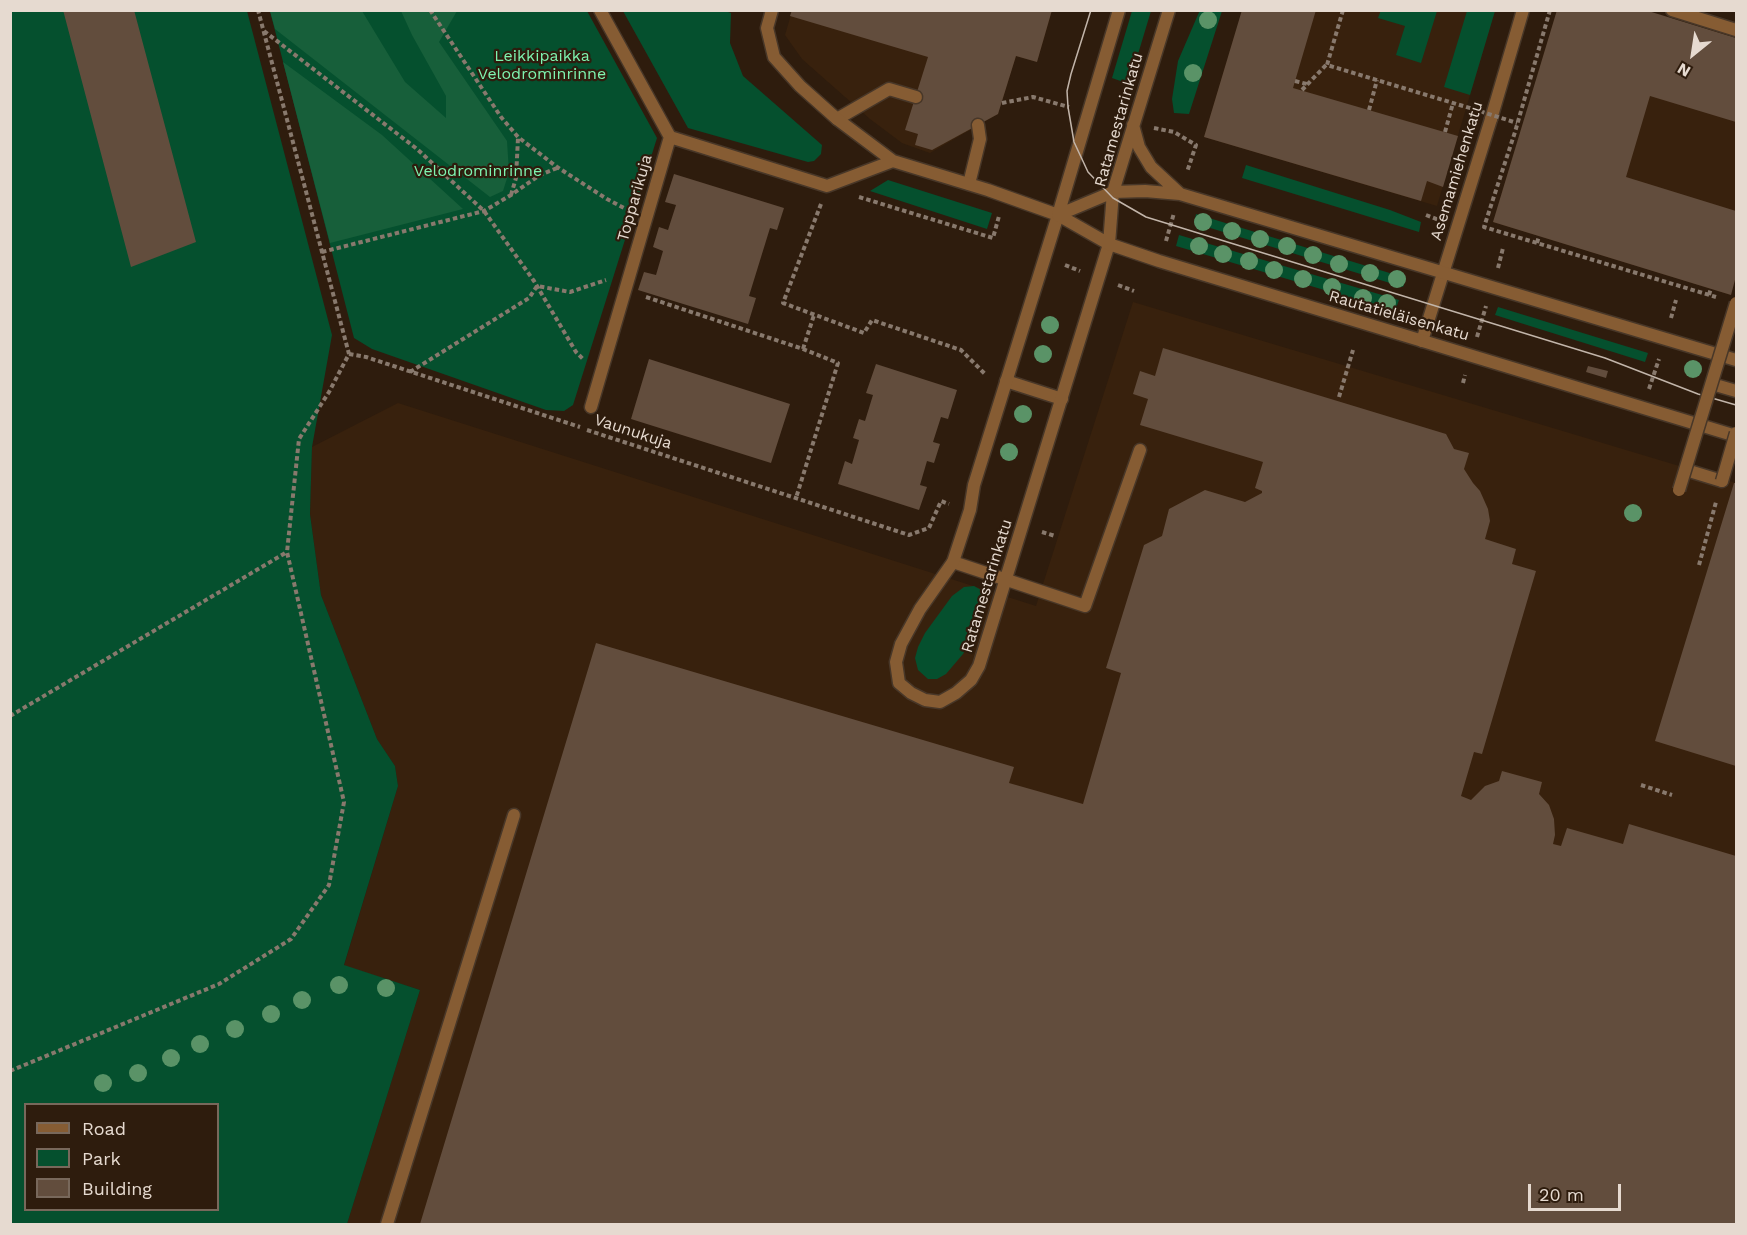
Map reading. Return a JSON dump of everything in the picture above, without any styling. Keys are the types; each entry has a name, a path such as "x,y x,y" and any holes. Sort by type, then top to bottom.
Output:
{"street":[{"name":"Topparikuja","path":"591,407 670,137 600,10"},
{"name":"Rautatieläisenkatu","path":"772,10 767,28 774,57 800,86 837,119 893,161 1058,215 1109,244 1173,266 1737,434"},
{"name":"Ratamestarinkatu","path":"1119,10 974,485 970,510 953,562 920,609 901,644 896,662 899,683 911,693 925,700 940,702 956,693 971,680 980,666 1109,244 1113,192 1168,10"},
{"name":"Asemamiehenkatu","path":"1422,341 1523,10"},
{"path":"1672,10 1737,30"},
{"path":"837,119 889,89 915,97"},
{"path":"1133,124 1139,147 1151,167 1180,194"},
{"path":"969,184 980,139 978,125"},
{"path":"670,137 827,186 893,161"},
{"path":"1058,215 1113,192 1145,191 1180,194 1737,360"},
{"path":"1679,490 1736,303"},
{"path":"1006,381 1062,399"},
{"path":"1712,384 1737,391"},
{"path":"1686,470 1722,481 1737,434"},
{"path":"953,562 1085,606 1140,450"},
{"path":"387,1224 514,815"}],"path":[{"path":"10,1071 219,984 291,939 328,885 344,802 287,552 299,439 350,354 258,10"},
{"path":"430,10 501,117 518,137 557,167 607,200 646,219"},
{"path":"1302,90 1327,65 1343,10"},
{"path":"1550,10 1515,132 1484,228 1736,303"},
{"path":"263,31 417,149 484,211 537,286 576,352 600,376"},
{"path":"1327,65 1517,123"},
{"path":"1369,110 1377,80"},
{"path":"1295,81 1307,84"},
{"path":"1002,103 1033,97"},
{"path":"1473,109 1476,98"},
{"path":"1445,132 1453,103"},
{"path":"511,195 516,178 518,137"},
{"path":"322,252 484,211 540,175 557,167"},
{"path":"1001,212 993,238 827,186 783,303 864,333 872,320 961,350 984,374 1006,381"},
{"path":"1537,243 1539,236"},
{"path":"1463,383 1503,248"},
{"path":"537,286 570,292 600,284 631,268"},
{"path":"410,372 529,298 537,286"},
{"path":"1709,295 1711,288"},
{"path":"625,290 803,349 838,363 796,498"},
{"path":"1644,408 1676,300"},
{"path":"803,349 814,315"},
{"path":"1339,397 1353,350"},
{"name":"Vaunukuja","path":"350,354 909,535 929,528 941,501 970,510"},
{"path":"1699,565 1722,481"},
{"path":"1023,526 1054,536"},
{"path":"10,716 287,552"},
{"path":"1641,785 1672,795"}],"shaded area":[{"path":"792,11 1052,11 1037,62 1016,56 998,114 930,153 902,143 870,119 802,59 785,35"},
{"path":"1242,11 1495,11 1437,206 1204,137"},
{"path":"1557,11 1645,11 1736,38 1736,276 1731,295 1493,222"},
{"path":"1133,302 1736,483 1736,1224 347,1224 420,990 344,966 398,786 395,766 377,739 321,595 310,514 312,447 398,403 1036,606"}],"green space":[{"path":"1200,10 1222,11 1189,114 1174,113 1172,99 1178,61"},
{"path":"1381,10 1437,11 1421,63 1396,55 1405,26 1378,18"},
{"path":"10,11 247,11 332,335 312,447 310,514 321,595 377,739 395,766 398,786 344,965 420,990 347,1224 11,1224"},
{"name":"Velodrominrinne","path":"270,11 587,11 657,138 573,405 564,411 546,410 372,349 354,338"},
{"path":"270,11 362,11 405,82 446,118 446,96 401,11 457,11 439,42 507,141 509,172 503,191 490,197 275,29"},
{"path":"623,11 725,11 731,13 730,43 743,76 822,145 821,154 814,161 808,162 688,128"},
{"path":"1132,11 1151,11 1129,84 1112,78"},
{"path":"1467,11 1495,11 1470,95 1444,87"},
{"path":"283,62 382,135 463,209 330,243"},
{"path":"1246,165 1390,210 1421,222 1419,232 1242,178"},
{"path":"888,180 992,213 987,229 870,191"},
{"path":"1196,214 1406,278 1403,287 1194,223"},
{"path":"1179,235 1399,300 1395,311 1176,246"},
{"path":"1498,307 1648,353 1645,362 1495,315"},
{"path":"974,586 983,591 985,601 970,642 946,674 937,679 928,679 918,670 915,658 918,647 925,633 952,596 964,587"}],"building":[{"path":"63,10 134,10 196,242 131,267"},
{"path":"792,10 1052,10 1037,62 1016,56 998,114 932,150 915,145 918,134 905,130 928,57 790,16"},
{"path":"1242,10 1316,10 1293,88 1458,136 1443,187 1427,181 1421,201 1204,137"},
{"path":"1557,10 1645,10 1736,38 1736,122 1650,96 1626,177 1736,211 1736,276 1731,295 1493,222"},
{"path":"674,174 784,208 777,230 770,228 749,296 756,298 748,324 638,290 644,272 656,275 663,251 653,247 659,227 668,230 676,205 665,202"},
{"path":"1163,348 1446,434 1454,449 1469,453 1464,469 1480,491 1488,509 1490,521 1485,539 1516,549 1512,564 1536,571 1482,754 1474,752 1461,796 1471,800 1485,786 1499,781 1502,771 1542,782 1539,794 1549,805 1554,819 1553,844 1561,846 1567,828 1623,844 1629,824 1736,856 1736,1224 420,1224 596,643 1014,767 1009,783 1083,804 1121,673 1106,668 1144,545 1162,536 1169,509 1205,490 1245,502 1262,493 1255,488 1263,462 1140,425 1148,399 1133,394 1140,371 1155,376"},
{"path":"649,359 790,404 771,463 631,419"},
{"path":"876,364 957,390 948,419 941,417 933,442 940,444 934,463 927,461 920,485 927,487 919,510 838,484 845,461 852,464 859,440 853,438 859,419 865,421 873,395 866,393"},
{"path":"1588,366 1608,371 1606,378 1586,372"},
{"path":"1734,483 1736,483 1736,766 1655,741"}],"tram line":[{"path":"1091,10 1071,74 1067,91 1068,107 1074,142 1088,172 1113,198 1146,217 1605,358 1698,394 1736,405"}],"park label":[{"name":"Leikkipaikka Velodrominrinne","path":"542,65"}]}
